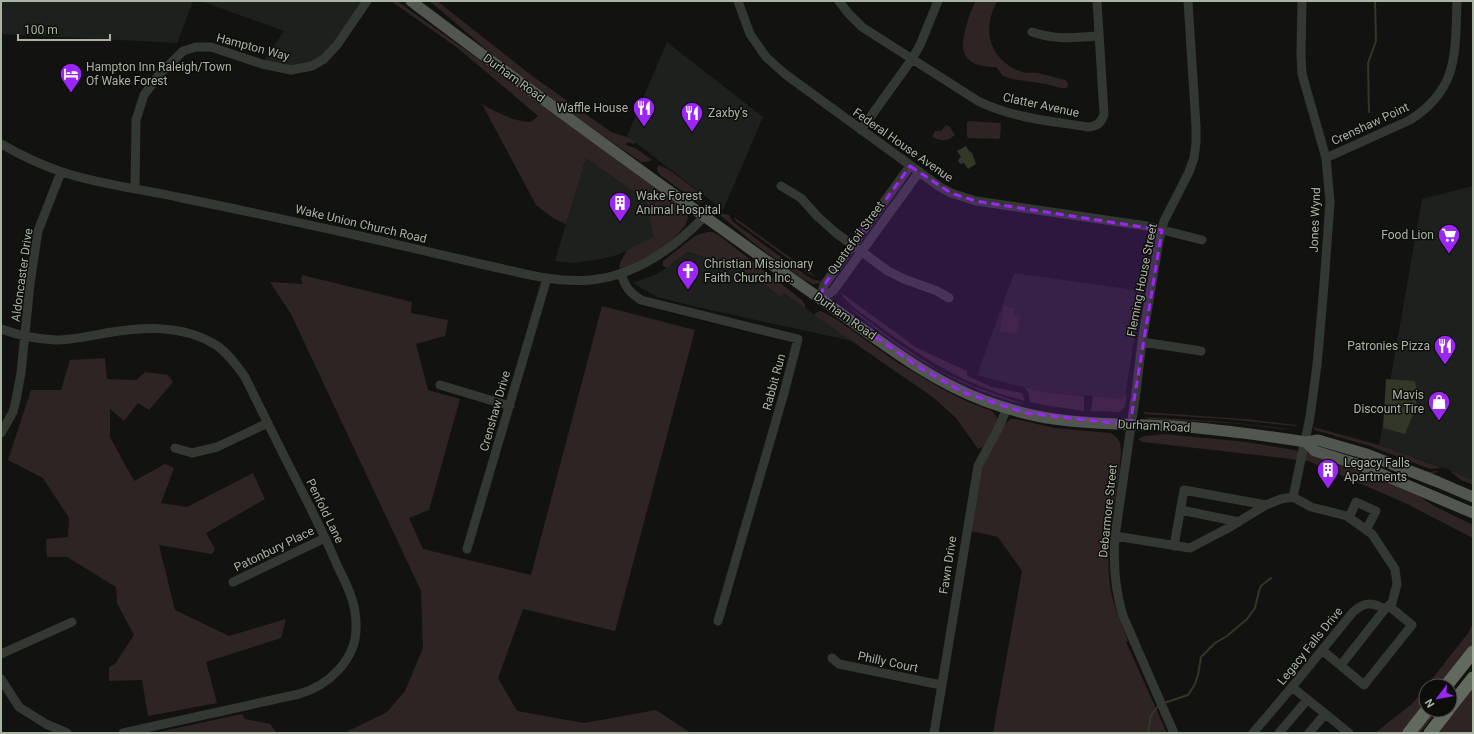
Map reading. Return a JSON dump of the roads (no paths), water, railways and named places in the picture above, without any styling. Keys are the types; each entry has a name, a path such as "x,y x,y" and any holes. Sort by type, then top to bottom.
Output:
{"highway":[{"path":"1452,678 1473,652"},
{"path":"1458,697 1473,678"},
{"path":"1409,733 1421,718"},
{"path":"1430,733 1442,718"}],"main road":[{"name":"Durham Road","path":"411,1 704,217 925,371 966,393 1007,408 1054,419 1226,430 1306,442 1318,440 1366,454 1473,497"},
{"name":"Durham Road","path":"1306,442 1315,451 1384,475 1473,513"},
{"path":"1384,475 1394,471 1427,484 1438,482"}],"street":[{"name":"Hampton Way","path":"135,189 136,120 144,95 158,76 183,51 196,47 211,47 262,64 291,70 312,66 324,59 337,45 367,1"},
{"name":"Federal House Avenue","path":"738,1 750,34 766,57 785,74 910,166 951,194 976,201 1147,226 1202,240"},
{"name":"Clatter Avenue","path":"839,1 848,13 862,27 982,103 997,109 1036,119 1088,127 1098,125 1102,121 1104,114 1097,1"},
{"path":"861,130 912,59 920,45 938,1"},
{"name":"Fleming House Street","path":"1130,425 1136,392 1142,342 1164,221 1189,172 1194,158 1196,143 1188,1"},
{"name":"Jones Wynd","path":"1302,1 1302,74 1326,158 1330,202 1315,380 1306,442"},
{"name":"Crenshaw Point","path":"1326,158 1410,120 1432,103 1441,92 1453,65 1457,1"},
{"path":"1032,32 1059,38 1098,36"},
{"name":"Wake Union Church Road","path":"1,144 21,156 62,172 98,182 183,198 547,278 590,280 621,273 641,265 668,249 704,217"},
{"name":"Quatrefoil Street","path":"820,298 824,285 910,166"},
{"name":"Aldoncaster Drive","path":"25,337 30,284 38,231 62,172"},
{"name":"Quatrefoil Street","path":"820,298 833,291 919,172"},
{"path":"781,186 801,198 817,216 836,233 888,271 949,298"},
{"name":"Rabbit Run","path":"621,273 624,284 631,293 641,300 798,339 784,393 718,621"},
{"name":"Crenshaw Drive","path":"467,549 547,278"},
{"name":"Penfold Lane","path":"1,329 25,337 56,340 80,338 133,329 171,329 188,332 217,346 234,361 245,377 325,538 352,596 356,611 355,642 346,661 336,673 323,683 304,692 222,712 123,733"},
{"path":"1,433 13,412 25,337"},
{"path":"1142,342 1201,351"},
{"path":"440,385 510,406"},
{"name":"Fawn Drive","path":"934,733 978,466 983,453 998,429 1007,408"},
{"path":"175,448 192,453 216,447 268,423"},
{"name":"Debarmore Street","path":"1130,425 1114,536 1114,578 1123,616 1174,733"},
{"path":"1293,497 1306,442"},
{"path":"1174,546 1184,490 1266,506"},
{"path":"1114,536 1190,548 1266,506 1281,499 1293,497 1311,507 1349,518 1372,534 1395,569 1397,584 1392,602 1341,666"},
{"path":"1349,518 1356,502 1376,511 1366,530"},
{"path":"1181,510 1239,522"},
{"name":"Patonbury Place","path":"233,582 325,538"},
{"name":"Legacy Falls Drive","path":"1253,733 1292,688 1353,612 1361,605 1375,604 1387,608"},
{"path":"1322,650 1364,685 1412,625 1387,608"},
{"path":"1,654 72,622"},
{"name":"Philly Court","path":"832,658 839,664 941,685"},
{"path":"1,679 19,707 46,724 67,733"},
{"path":"1292,688 1348,733"},
{"path":"1280,733 1307,700"},
{"path":"1309,733 1325,714"}],"waterway":[{"path":"1369,112 1368,63 1376,41 1375,1"},
{"path":"1164,703 1188,695 1195,684 1201,657 1215,643 1227,636 1247,619 1255,608 1261,586 1271,578"},
{"path":"1148,733 1151,715 1158,706"}],"place":[{"name":"Hampton Inn Raleigh/Town Of Wake Forest","path":"71,94"},
{"name":"Waffle House","path":"644,128"},
{"name":"Zaxby's","path":"692,132"},
{"name":"Wake Forest Animal Hospital","path":"620,222"},
{"name":"Food Lion","path":"1449,254"},
{"name":"Christian Missionary Faith Church Inc.","path":"688,290"},
{"name":"Patronies Pizza","path":"1445,366"},
{"name":"Mavis Discount Tire","path":"1439,422"},
{"name":"Legacy Falls Apartments","path":"1328,490"}]}
